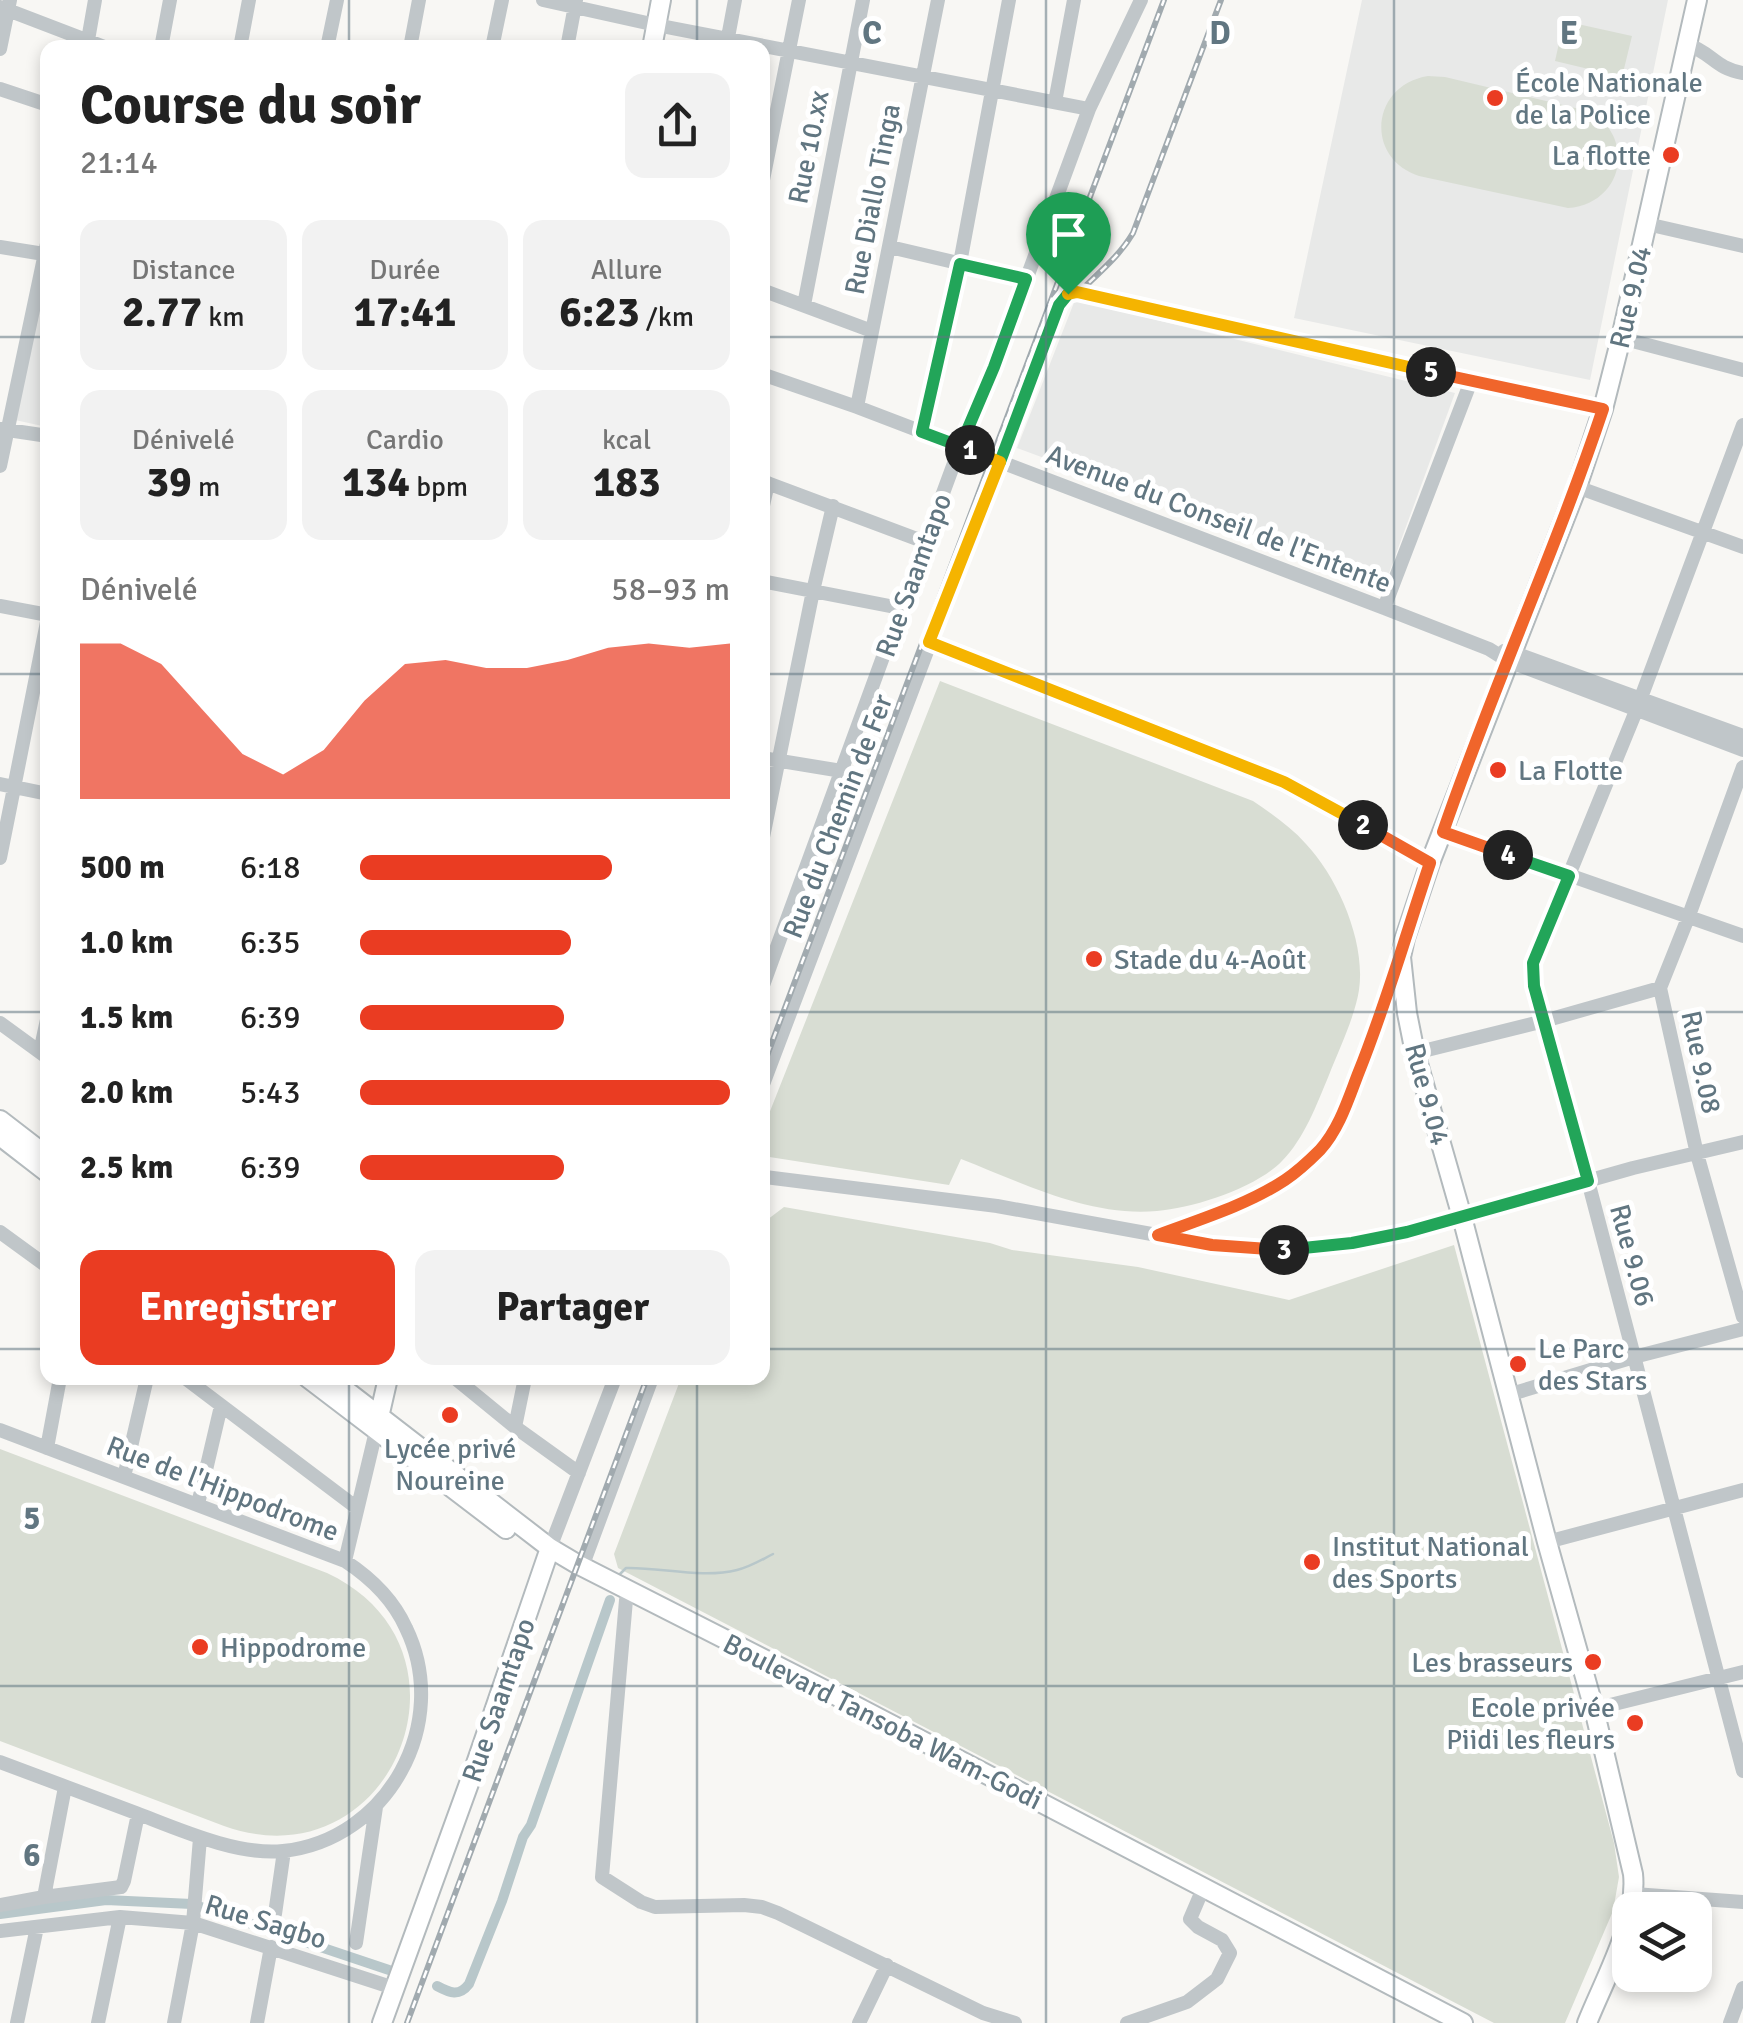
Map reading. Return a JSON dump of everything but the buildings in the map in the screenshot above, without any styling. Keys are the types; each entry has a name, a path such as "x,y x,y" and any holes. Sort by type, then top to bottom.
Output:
{"main road":[{"path":"653,40 661,0"},
{"name":"Rue 9.04","path":"1634,1892 1625,1832 1594,1709 1415,1053 1406,1013 1401,957 1465,768 1603,409 1696,0"},
{"path":"0,1120 40,1151"},
{"path":"0,1136 40,1167"},
{"name":"Boulevard Tansoba Wam-Godi","path":"319,1385 378,1424 548,1553 626,1600 1441,2023"},
{"name":"Boulevard Tansoba Wam-Godi","path":"337,1385 378,1424"},
{"path":"378,1424 386,1385"},
{"name":"Boulevard Tansoba Wam-Godi","path":"548,1553 827,1691 1463,2023"},
{"name":"Rue Saamtapo","path":"382,2023 472,1778 548,1553"},
{"name":"Rue 9.04","path":"1587,2023 1612,1963"}],"street":[{"path":"0,49 6,5 88,40 95,0"},
{"path":"162,40 170,0"},
{"path":"242,40 249,0"},
{"path":"329,40 337,0"},
{"path":"412,40 419,0"},
{"path":"494,40 502,0"},
{"path":"543,0 575,3 718,40"},
{"path":"726,40 734,0"},
{"path":"770,145 799,0"},
{"name":"Rue 10.xx","path":"804,304 863,0"},
{"name":"Rue Diallo Tinga","path":"856,407 938,0"},
{"path":"922,432 960,264 1009,0"},
{"path":"1055,102 1074,0"},
{"name":"Rue Saamtapo","path":"770,967 960,447 994,367 1089,110 1140,0"},
{"path":"568,40 575,3"},
{"path":"1686,44 1707,52 1727,70 1743,73"},
{"path":"770,48 1089,110"},
{"path":"0,89 40,102"},
{"path":"1647,224 1743,246"},
{"path":"0,246 40,246"},
{"path":"890,247 1026,279"},
{"path":"0,466 4,429 40,272"},
{"name":"Rue du Chemin de Fer","path":"770,1066 1059,305 1068,294 1077,292 1471,381"},
{"path":"770,293 872,331"},
{"path":"1621,338 1743,370"},
{"name":"Avenue du Conseil de l'Entente","path":"770,377 1638,704 1743,750"},
{"path":"1384,608 1471,381 1603,409"},
{"name":"Rue 9.06","path":"1743,424 1638,704 1533,963 1534,986 1743,1771"},
{"path":"4,429 40,435"},
{"path":"770,484 924,542"},
{"path":"1576,487 1743,547"},
{"path":"770,806 833,506"},
{"path":"770,583 900,608"},
{"path":"0,606 40,614"},
{"path":"929,642 1284,782 1430,863"},
{"path":"0,858 7,786 40,649"},
{"name":"Avenue du Conseil de l'Entente","path":"1638,704 1743,736"},
{"path":"770,759 842,771"},
{"name":"Rue 9.08","path":"1743,767 1660,988 1696,1154 1737,1269 1743,1318"},
{"path":"7,786 40,792"},
{"path":"1443,832 1743,936"},
{"path":"770,936 781,938"},
{"path":"1158,1235 1258,1196 1288,1178 1322,1148 1341,1117 1401,957"},
{"path":"1415,1053 1660,988"},
{"path":"0,1023 40,1052"},
{"path":"770,1178 997,1206 1212,1245 1280,1250 1352,1243 1743,1142"},
{"path":"0,1232 40,1262"},
{"path":"1508,1394 1743,1329"},
{"path":"47,1448 59,1385"},
{"path":"124,1477 144,1385"},
{"path":"194,1385 356,1508"},
{"path":"465,1385 579,1474"},
{"path":"515,1426 524,1385"},
{"name":"Rue Saamtapo","path":"548,1553 612,1385"},
{"path":"582,1567 649,1385"},
{"path":"198,1504 221,1406"},
{"path":"345,1561 378,1424"},
{"name":"Rue de l'Hippodrome","path":"0,1430 345,1561 381,1590 399,1614 420,1672 422,1702 413,1747 400,1775 376,1806 333,1836 284,1851 259,1852 200,1838 0,1762"},
{"path":"1547,1542 1743,1490"},
{"path":"626,1600 602,1877 640,1902 656,1907 762,1907 983,2013 1015,2023"},
{"path":"1594,1709 1743,1672"},
{"path":"44,1897 65,1786"},
{"path":"356,1944 376,1806"},
{"path":"0,1905 120,1887 138,1814"},
{"path":"174,2023 193,1923 200,1838"},
{"path":"274,1914 284,1851"},
{"path":"1127,2023 1188,2002 1217,1978 1230,1954 1222,1940 1190,1919 1199,1898"},
{"path":"1712,1900 1743,1902"},
{"path":"98,2023 120,1917"},
{"name":"Rue Sagbo","path":"0,1931 120,1917 193,1923 394,1988"},
{"path":"17,2023 37,1927"},
{"path":"257,2023 271,1947"},
{"path":"858,2023 887,1965"},
{"path":"1730,2023 1740,2007 1743,1988"}],"shaded area":[{"name":"École Nationale de la Police","path":"1362,0 1668,0 1590,380 1294,318"},
{"path":"1564,21 1632,36 1622,77 1555,61"},
{"path":"1428,76 1592,112 1615,139 1617,170 1611,184 1586,204 1568,208 1419,176 1401,167 1389,154 1383,139 1386,107 1409,82"},
{"path":"40,290 40,425 15,420"},
{"path":"1075,300 1455,393 1385,584 1017,448"},
{"name":"Stade du 4-Août","path":"940,681 1253,801 1294,832 1318,858 1339,892 1354,932 1360,971 1354,1011 1309,1121 1290,1152 1271,1171 1206,1201 1157,1211 1106,1209 1032,1188 961,1159 949,1185 770,1157 770,1111"},
{"path":"784,1207 1012,1250 1138,1267 1289,1300 1454,1245 1614,1843 1619,1877 1616,1892 1612,1892 1612,1913 1565,2023 1494,2023 618,1568 614,1554 678,1385 770,1385 770,1218"},
{"name":"Hippodrome","path":"0,1449 327,1573 376,1608 403,1653 410,1702 399,1750 373,1792 334,1822 283,1835 224,1826 0,1741"}],"waterway":[{"path":"618,1576 626,1568 724,1572 773,1554"},
{"path":"437,1986 454,1992 469,1984 523,1837 531,1825 610,1600"},
{"path":"0,1914 106,1900 192,1904 389,1970"}],"railway":[{"path":"770,1048 1164,0"},
{"path":"1049,332 1067,305 1133,233 1221,0"},
{"path":"407,2023 644,1385"}],"place":[{"name":"École Nationale de la Police","path":"1495,98"},
{"name":"La flotte","path":"1671,155"},
{"name":"La Flotte","path":"1498,770"},
{"name":"Stade du 4-Août","path":"1094,959"},
{"name":"Le Parc des Stars","path":"1518,1364"},
{"name":"Lycée privé Noureine","path":"450,1415"},
{"name":"Institut National des Sports","path":"1312,1562"},
{"name":"Hippodrome","path":"200,1647"},
{"name":"Les brasseurs","path":"1593,1662"},
{"name":"Ecole privée Piidi les fleurs","path":"1635,1723"}],"route":[{"path":"1068,294 1059,305 1000,462 960,447 1026,279 960,264 922,432 960,447 990,458 1000,462 929,642 1284,782 1430,863 1372,1041 1341,1117 1322,1148 1288,1178 1258,1196 1158,1235 1212,1245 1280,1250 1352,1243 1407,1232 1588,1181 1533,975 1533,963 1569,876 1443,832 1603,409 1077,292 1068,294"}]}
